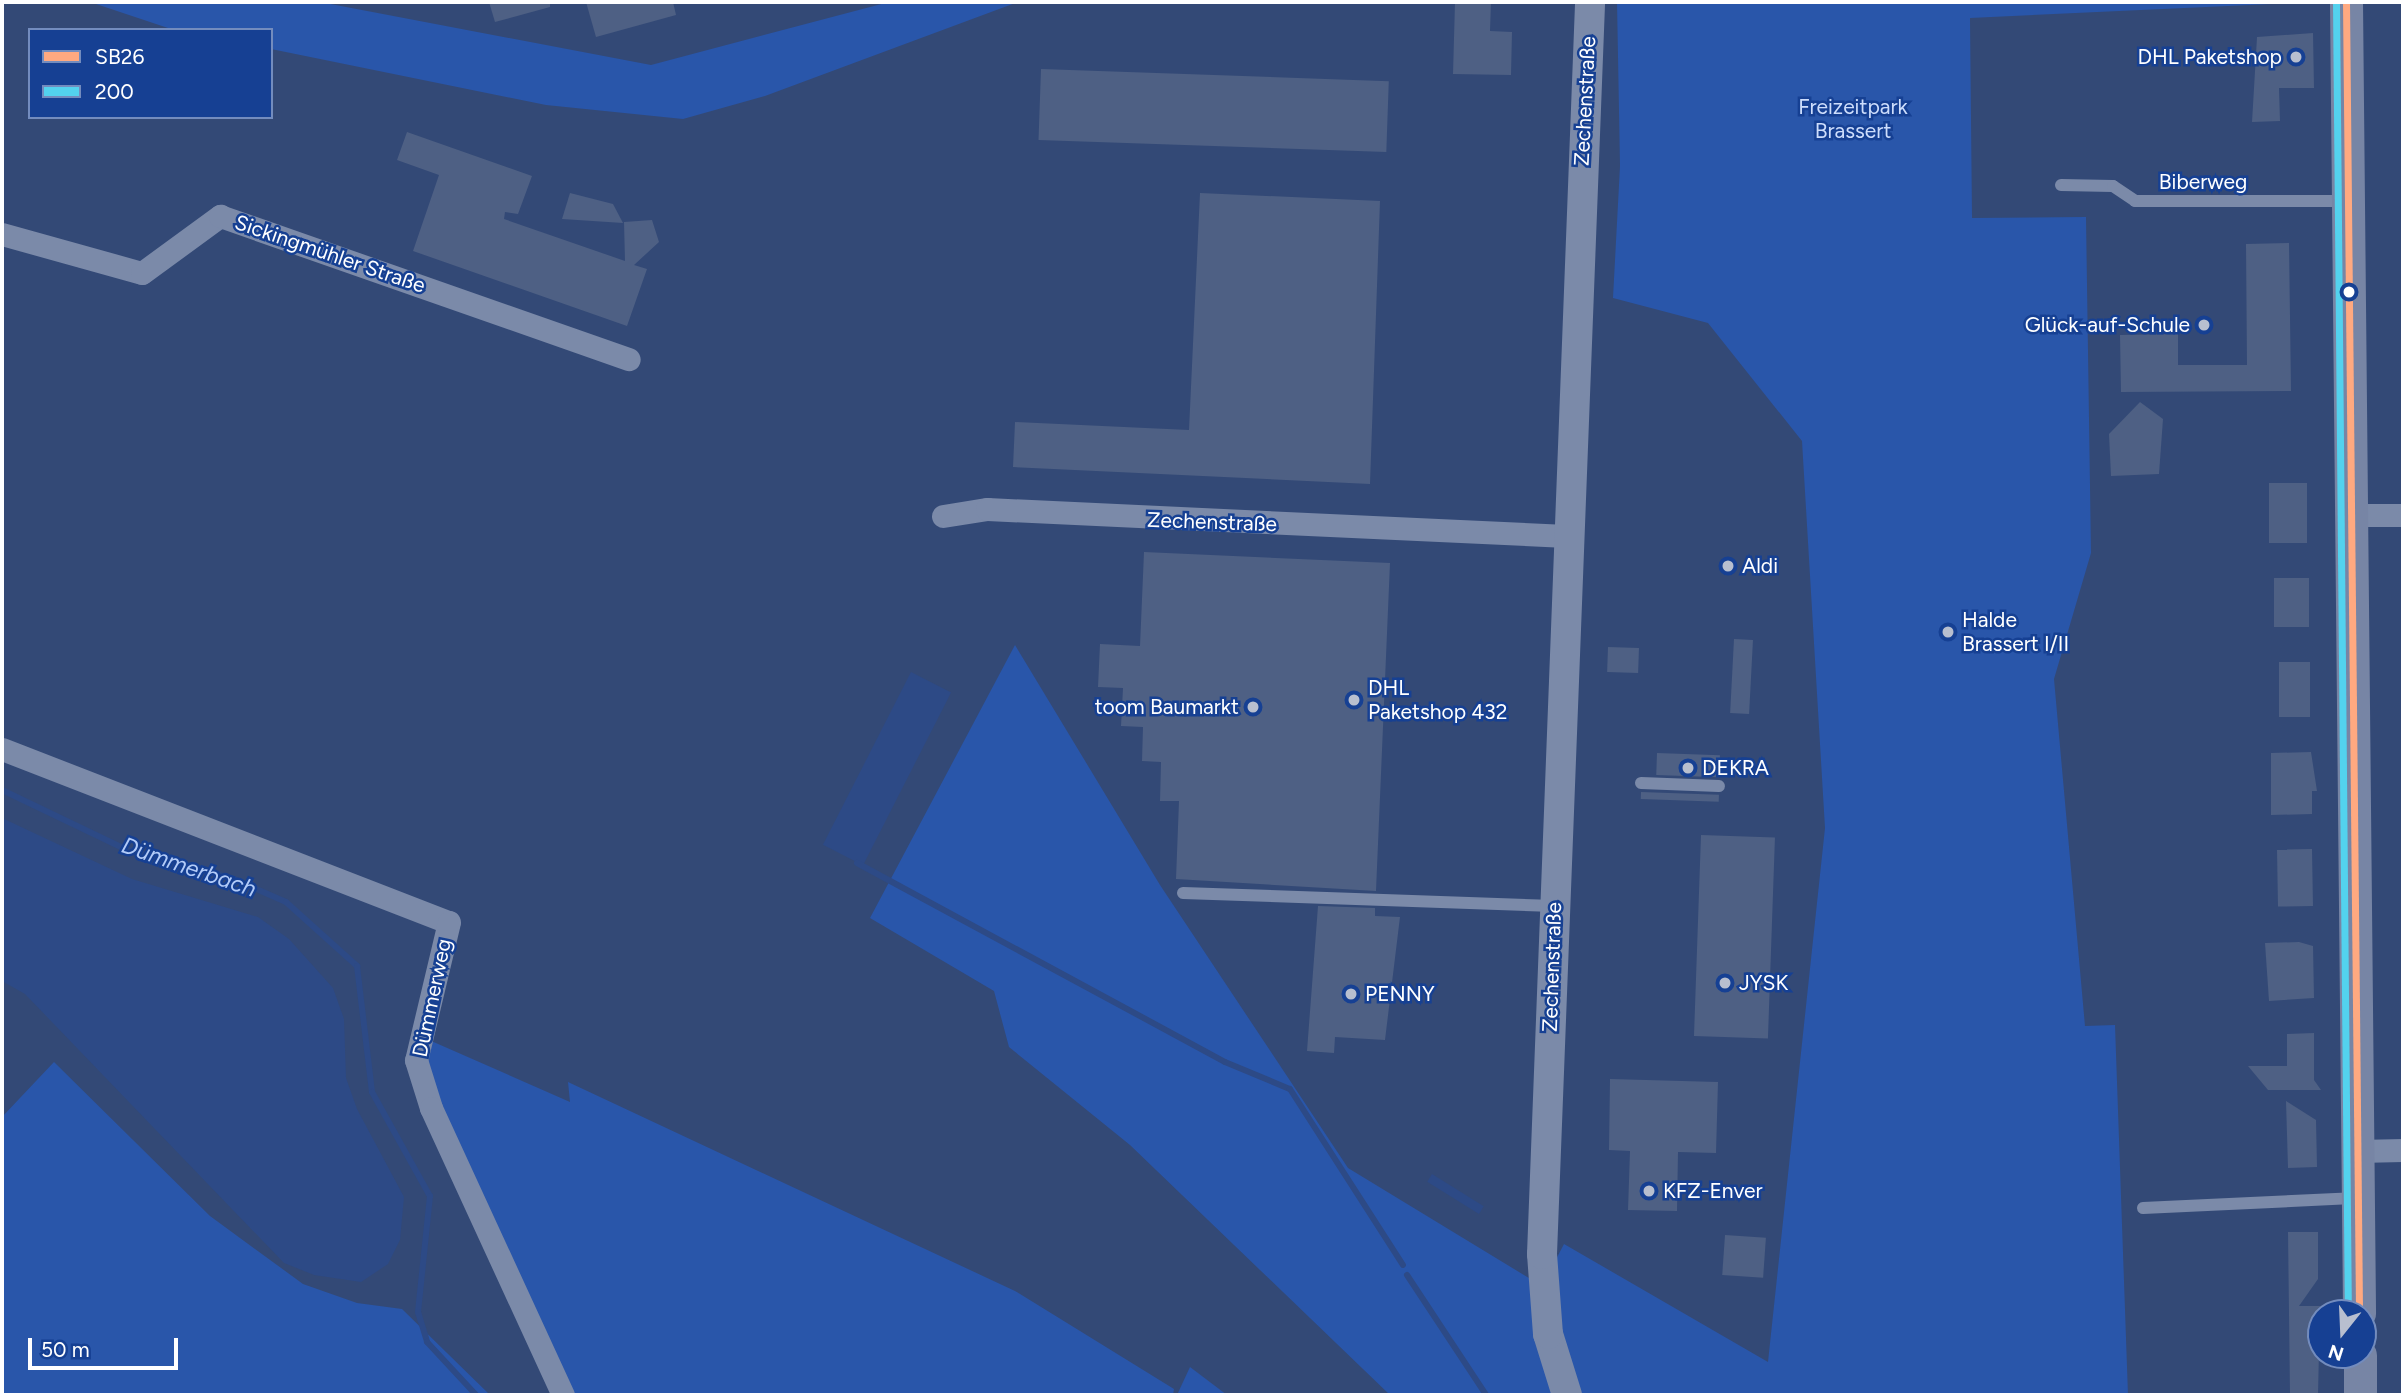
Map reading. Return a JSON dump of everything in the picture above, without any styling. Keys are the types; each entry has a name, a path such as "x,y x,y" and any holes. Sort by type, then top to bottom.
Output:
{"main road":[{"path":"2346,2 2359,1299"},
{"path":"2360,1369 2360,1395"}],"street":[{"name":"Zechenstraße","path":"1567,1395 1548,1334 1542,1286 1566,536 1590,2"},
{"name":"Sickingmühler Straße","path":"2,234 142,273 220,216 629,359"},
{"name":"Zechenstraße","path":"943,516 987,509 1566,536"},
{"path":"2352,515 2403,515"},
{"name":"Dümmerweg","path":"2,749 449,922 416,1060 431,1108 563,1395"},
{"path":"2358,1151 2403,1150"}],"lane":[{"name":"Biberweg","path":"2061,185 2113,186 2135,201 2349,201"},
{"path":"1641,783 1719,786"},
{"path":"1184,893 1555,906"},
{"path":"2143,1208 2358,1198"}],"green space":[{"path":"90,2 320,2 651,65 889,2 1018,2 765,96 683,119 546,105 273,49 273,28 168,28"},
{"name":"Freizeitpark Brassert","path":"1617,2 2314,2 1970,18 1972,218 2086,217 2091,553 2054,679 2085,1026 2115,1025 2128,1395 1390,1395 1130,1145 1009,1047 994,991 870,918 1015,645 1160,885 1348,1168 1542,1286 1564,1244 1768,1362 1825,828 1802,441 1708,323 1613,298 1620,166"},
{"path":"429,1040 570,1102 568,1082 1015,1291 1174,1389 1173,1395 574,1395 435,1094 426,1068"},
{"path":"54,1062 210,1216 303,1284 357,1303 402,1309 490,1395 2,1395 2,1117"},
{"path":"1190,1367 1227,1395 1177,1395"}],"shaded area":[{"path":"911,672 951,692 863,865 823,845"},
{"path":"2,818 132,879 258,917 289,939 333,988 344,1019 346,1078 357,1109 404,1197 400,1240 388,1264 361,1282 314,1275 284,1263 25,994 2,981"},
{"path":"1432,1174 1484,1206 1479,1214 1427,1182"}],"building":[{"path":"489,2 550,2 550,7 495,22"},
{"path":"586,2 673,2 676,15 596,37"},
{"path":"1455,2 1491,2 1490,31 1512,32 1511,75 1453,74"},
{"path":"2313,33 2314,88 2279,88 2280,121 2252,122 2257,37"},
{"path":"1041,69 1389,81 1386,152 1039,140"},
{"path":"407,132 532,176 518,214 505,212 504,219 625,261 624,222 652,220 659,242 634,265 647,269 627,326 413,251 439,175 397,160"},
{"path":"570,193 613,204 623,223 562,219"},
{"path":"1200,193 1380,201 1370,484 1013,467 1015,422 1189,430"},
{"path":"2289,243 2291,391 2121,392 2120,335 2178,334 2178,365 2247,365 2246,244"},
{"path":"2140,402 2163,419 2159,474 2111,476 2109,434"},
{"path":"2269,483 2307,483 2307,543 2269,543"},
{"name":"toom Baumarkt","path":"1144,552 1390,563 1376,891 1176,879 1179,801 1160,801 1161,762 1142,761 1143,727 1121,726 1123,688 1098,687 1100,644 1140,646"},
{"path":"2274,578 2309,578 2309,627 2274,627"},
{"path":"1734,639 1753,640 1749,714 1730,713"},
{"path":"1608,647 1639,648 1638,673 1607,672"},
{"path":"2279,662 2310,662 2310,717 2279,717"},
{"path":"2311,752 2317,791 2312,791 2312,814 2271,815 2271,753"},
{"path":"1657,753 1720,755 1719,777 1656,775"},
{"path":"1641,792 1719,795 1719,802 1641,799"},
{"path":"1701,835 1775,838 1768,1038 1694,1036"},
{"path":"2312,849 2313,906 2278,907 2277,850"},
{"name":"PENNY","path":"1318,906 1375,908 1375,916 1400,917 1385,1040 1335,1037 1334,1053 1307,1051"},
{"path":"2299,942 2313,946 2314,998 2269,1001 2265,943"},
{"path":"2314,1033 2314,1080 2321,1090 2268,1090 2248,1066 2287,1066 2287,1034"},
{"path":"1610,1079 1718,1082 1716,1153 1678,1152 1677,1211 1628,1210 1630,1151 1609,1150"},
{"path":"2286,1101 2316,1120 2317,1167 2288,1168"},
{"path":"2288,1232 2318,1232 2318,1279 2299,1306 2307,1306 2307,1369 2319,1369 2318,1395 2290,1395"},
{"path":"1725,1235 1766,1238 1763,1278 1722,1275"}],"waterway":[{"name":"Dümmerbach","path":"2,790 125,849 231,878 286,902 357,966 372,1092 430,1196 418,1312 427,1342 476,1395"},
{"path":"857,863 1225,1062 1290,1089 1403,1265"},
{"path":"1407,1275 1486,1395"}],"transit line":[{"name":"200","path":"2336,2 2348,1299"},
{"name":"SB26","path":"2346,2 2359,1299"}],"place":[{"name":"DHL Paketshop","path":"2296,57"},
{"name":"Glück-auf-Schule","path":"2204,325"},
{"name":"Aldi","path":"1728,566"},
{"name":"Halde Brassert I/II","path":"1948,632"},
{"name":"DHL Paketshop 432","path":"1354,700"},
{"name":"toom Baumarkt","path":"1253,707"},
{"name":"DEKRA","path":"1688,768"},
{"name":"JYSK","path":"1725,983"},
{"name":"PENNY","path":"1351,994"},
{"name":"KFZ-Enver","path":"1649,1191"}]}
